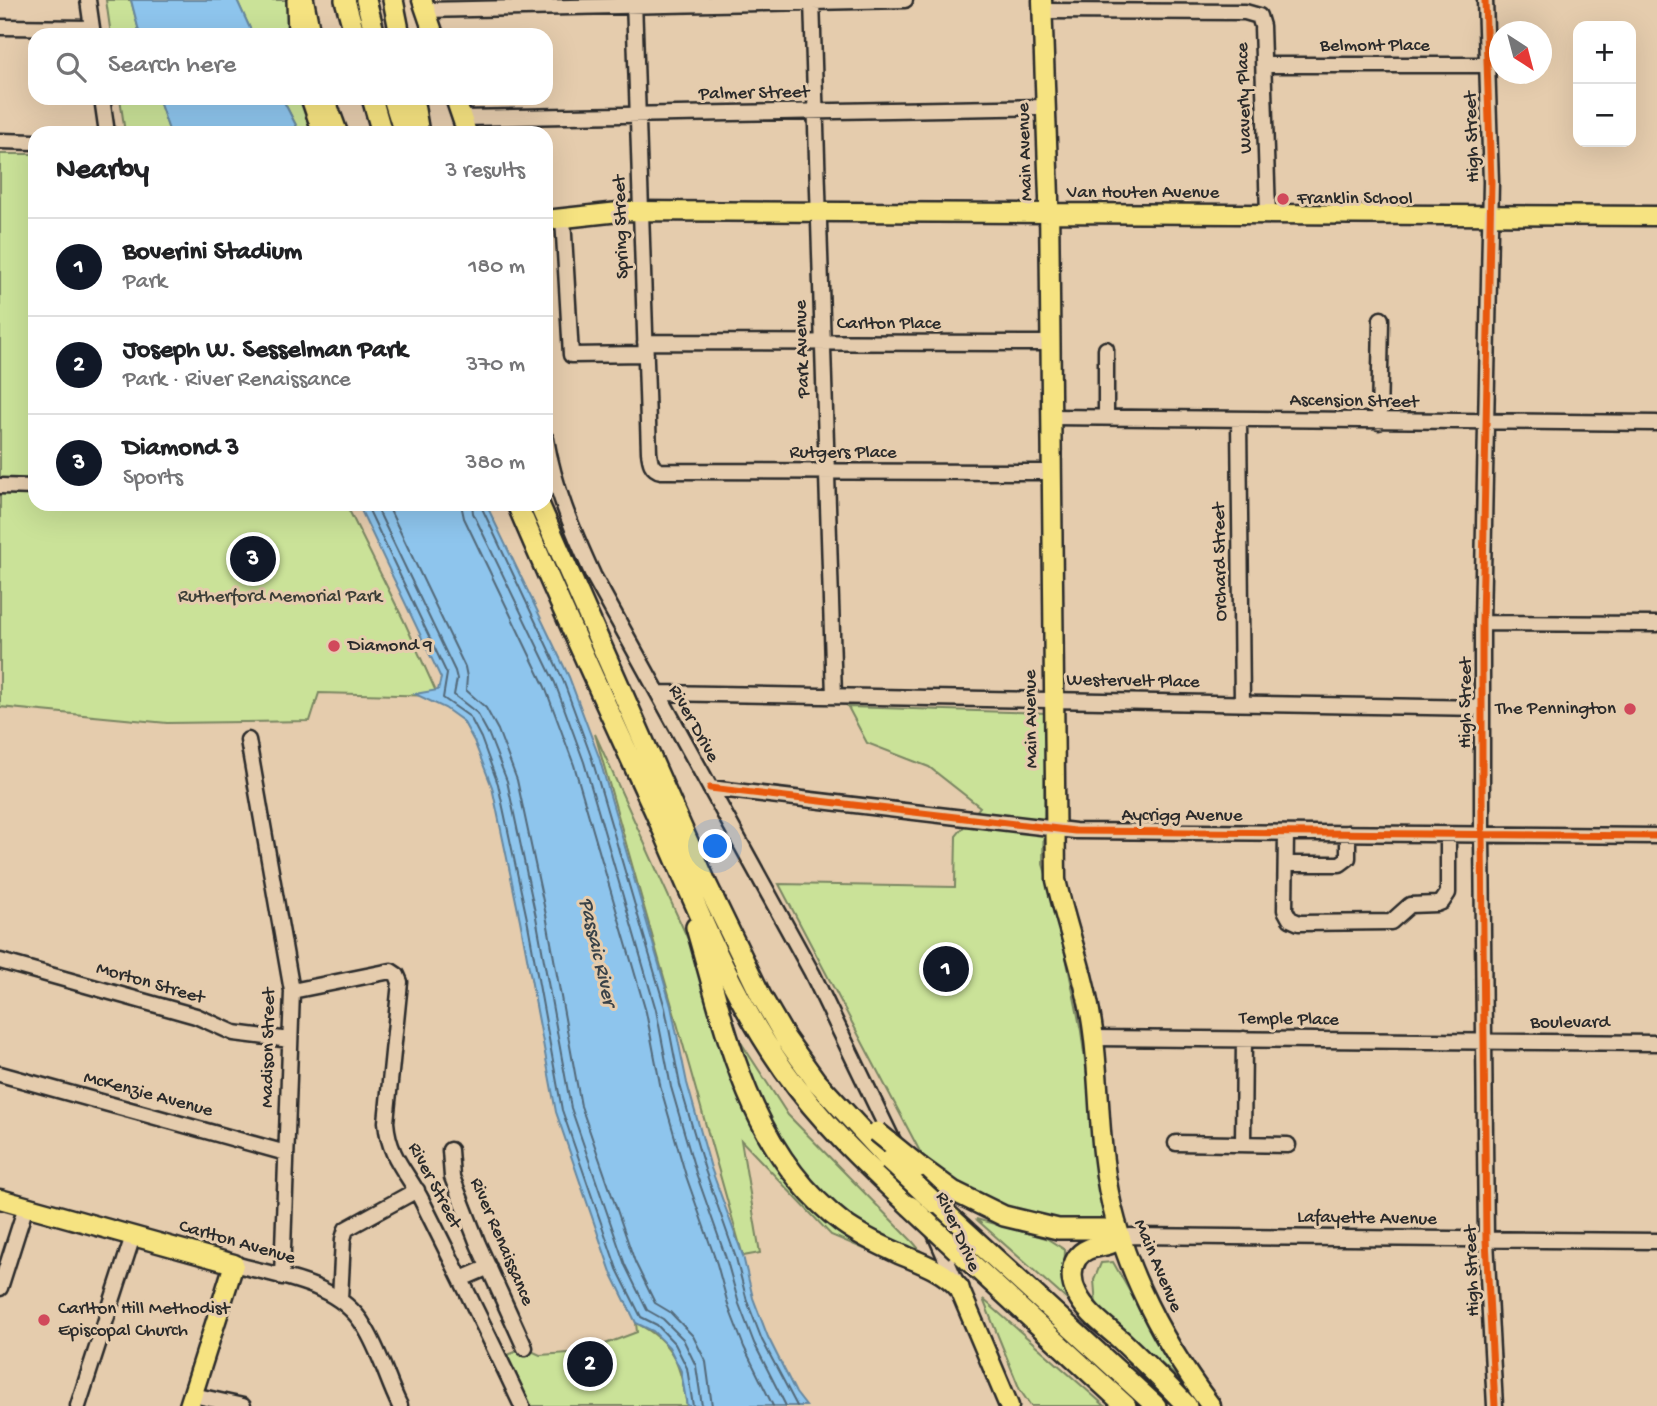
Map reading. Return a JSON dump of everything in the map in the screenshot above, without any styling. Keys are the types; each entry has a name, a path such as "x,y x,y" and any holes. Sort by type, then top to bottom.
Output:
{"highway":[{"path":"297,0 298,28"},
{"path":"345,0 353,28"},
{"path":"366,0 373,28"},
{"path":"393,0 399,28"},
{"path":"314,105 321,126"},
{"path":"374,105 380,126"},
{"path":"395,105 402,126"},
{"path":"414,105 418,126"},
{"path":"512,511 564,609"},
{"path":"520,511 738,994 785,1071 835,1132 910,1206 1126,1406"},
{"path":"541,511 738,950 773,1018 800,1060 832,1100 889,1160 1156,1406"},
{"path":"677,862 741,1080 751,1106 774,1147 799,1182 845,1224 881,1245 937,1270 959,1288"},
{"path":"800,1060 877,1132 961,1196 1004,1216 1058,1229 1105,1230 1119,1238 1110,1244 1090,1248 1082,1253 1073,1268 1073,1286 1090,1312 1157,1373 1187,1406"}],"main road":[{"path":"304,0 310,28"},
{"path":"424,5 432,28"},
{"name":"Main Avenue","path":"1042,6 1049,214 1056,880 1079,959 1094,1038 1104,1163 1119,1238 1158,1325 1211,1406"},
{"path":"328,105 335,126"},
{"path":"458,105 465,126"},
{"name":"Van Houten Avenue","path":"554,219 641,211 1657,216"},
{"name":"Carlton Avenue","path":"0,1199 234,1264"},
{"path":"191,1400 234,1264"},
{"name":"River Drive","path":"959,1288 1009,1406"}],"street":[{"path":"88,0 92,28"},
{"path":"424,5 905,0"},
{"name":"High Street","path":"1485,0 1490,216 1482,623 1482,834 1486,1240 1495,1406"},
{"name":"Park Avenue","path":"812,1 834,696"},
{"name":"Spring Street","path":"634,3 649,452"},
{"name":"Waverly Place","path":"1042,6 1251,12 1259,16 1264,65 1268,214"},
{"path":"0,27 28,29"},
{"name":"Belmont Place","path":"1264,65 1487,65"},
{"path":"103,105 106,126"},
{"name":"Palmer Street","path":"465,126 638,116 1046,107"},
{"path":"0,141 28,142"},
{"name":"Carlton Place","path":"554,219 571,355 645,348 822,343 1049,343"},
{"path":"1379,422 1381,319"},
{"path":"1106,349 1106,418"},
{"name":"Ascension Street","path":"1050,417 1657,423"},
{"name":"Orchard Street","path":"1239,420 1242,703"},
{"name":"Rutgers Place","path":"649,452 654,468 661,471 1050,472"},
{"name":"River Drive","path":"553,470 557,488 579,544 816,980 914,1185 959,1288"},
{"path":"0,486 28,487"},
{"path":"1482,623 1657,624"},
{"name":"Westervelt Place","path":"658,693 1482,708"},
{"name":"Madison Street","path":"248,740 292,991 282,1277"},
{"name":"Aycrigg Avenue","path":"710,788 1054,830 1657,835"},
{"path":"1286,833 1285,910 1290,919 1391,922 1410,905 1437,904 1446,898 1448,834"},
{"path":"1286,864 1340,864 1348,858 1348,833"},
{"name":"Morton Street","path":"0,961 196,1016 234,1033 290,1040"},
{"name":"River Street","path":"292,991 391,971 397,975 400,982 386,1122 387,1138 394,1157 417,1190 522,1406"},
{"name":"Temple Place","path":"1094,1038 1484,1042"},
{"path":"1243,1144 1244,1039"},
{"name":"Boulevard","path":"1484,1042 1657,1043"},
{"name":"McKenzie Avenue","path":"0,1074 286,1153"},
{"path":"1176,1143 1288,1145"},
{"name":"River Renaissance","path":"450,1150 452,1177 525,1348"},
{"path":"340,1299 343,1239 346,1229 417,1190"},
{"path":"0,1288 26,1206"},
{"path":"78,1406 133,1236"},
{"name":"Lafayette Avenue","path":"1119,1238 1657,1241"},
{"name":"Carlton Avenue","path":"234,1264 318,1287 340,1299 363,1324 400,1406"},
{"path":"461,1279 489,1267"},
{"path":"391,1406 392,1389"},
{"path":"191,1400 243,1406"}],"green space":[{"path":"106,0 131,0 138,28 110,28"},
{"path":"237,0 289,0 291,28 250,28"},
{"path":"121,105 160,105 168,126 124,126"},
{"path":"286,105 306,105 315,126 296,126"},
{"name":"Rutherford Memorial Park","path":"0,154 28,154 28,511 349,511 438,696 319,693 310,721 167,723 0,707"},
{"path":"848,707 1046,713 1043,864 1056,908 1081,1031 1107,1222 1061,1226 981,1203 926,1163 779,884 955,887 956,836 980,807 929,767 867,743"},
{"path":"595,734 720,1010 788,1115 913,1242 949,1285 831,1235 741,1140 760,1253 743,1256"},
{"path":"976,1219 1046,1238 1065,1250 1064,1278 1075,1307"},
{"path":"1113,1262 1180,1380 1096,1305 1094,1280 1101,1263"},
{"path":"983,1299 1105,1406 1031,1406 1020,1390"},
{"path":"636,1323 659,1338 674,1357 687,1406 522,1406 500,1358 525,1348 540,1355 584,1352 637,1332"}],"water":[{"path":"131,0 237,0 250,28 138,28"},
{"path":"160,105 286,105 296,126 168,126"},
{"name":"Passaic River","path":"361,511 489,511 569,677 599,757 671,1006 687,1083 711,1168 743,1256 753,1298 768,1337 796,1393 806,1406 687,1406 681,1371 669,1347 653,1331 636,1323 611,1272 556,1112 492,787 463,721 445,708 415,694 438,690 441,678"}],"cycle path":[{"path":"1485,0 1491,182 1482,623 1482,834 1486,1240 1495,1406"},
{"path":"710,788 1075,831 1657,836"}],"place":[{"name":"Franklin School","path":"1283,199"},
{"name":"Diamond 3","path":"253,559"},
{"name":"Diamond 9","path":"334,646"},
{"name":"The Pennington","path":"1630,709"},
{"name":"Boverini Stadium","path":"946,969"},
{"name":"Carlton Hill Methodist Episcopal Church","path":"44,1320"},
{"name":"Joseph W. Sesselman Park","path":"590,1364"}]}
